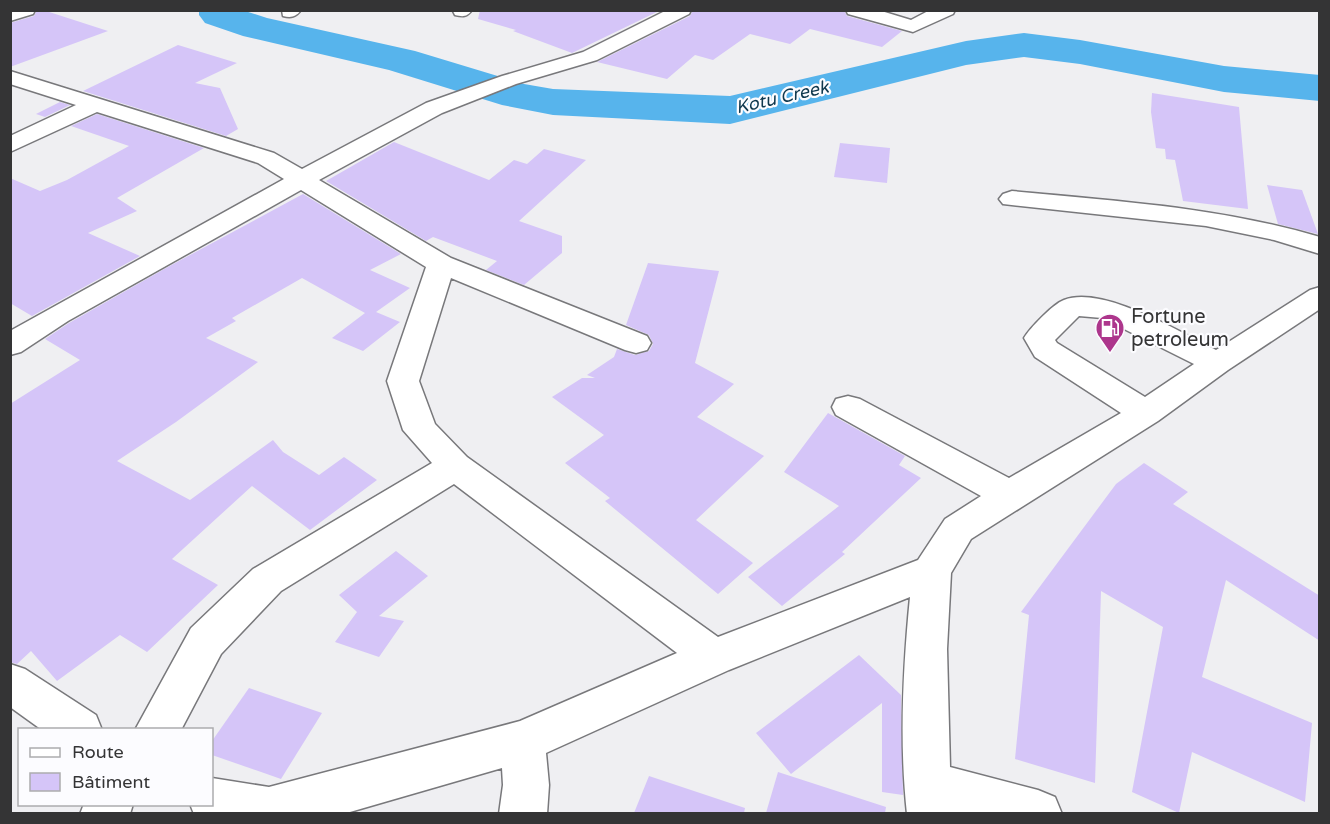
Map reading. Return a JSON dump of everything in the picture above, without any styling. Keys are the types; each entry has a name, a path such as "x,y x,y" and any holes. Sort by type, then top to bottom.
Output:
{"street":[{"path":"10,345 58,315 410,119 468,94 590,56 682,10"},
{"path":"855,10 913,26 946,10"},
{"path":"10,77 266,158 441,264 636,343"},
{"path":"10,145 94,105"},
{"path":"1012,199 1211,218 1279,232 1320,246"},
{"path":"441,264 403,381 420,430 455,466 714,657"},
{"path":"1038,813 929,799 926,649 932,571 958,529 1146,413 1217,363 1320,297"},
{"path":"1146,413 1046,350 1039,338 1071,307 1108,309 1217,363"},
{"path":"848,407 1010,495"},
{"path":"158,728 206,641 267,580 455,466"},
{"path":"213,801 269,811 522,741 714,657 932,571"},
{"path":"10,682 79,728"},
{"path":"522,741 526,786 523,813"}],"building":[{"path":"37,10 108,31 10,67 10,23 34,16"},
{"path":"480,10 661,10 572,53 513,31 516,30 478,19"},
{"path":"693,10 844,10 847,16 902,31 882,47 810,29 790,44 750,34 713,60 695,55 667,79 597,62 690,16"},
{"path":"178,45 237,63 195,83 220,88 238,129 226,136 83,91"},
{"path":"1152,93 1239,107 1248,209 1183,201 1175,160 1166,159 1165,149 1156,148 1151,112"},
{"path":"60,102 70,105 45,117 36,114"},
{"path":"97,114 204,148 117,198 137,211 88,233 140,256 32,316 10,303 10,178 40,191 67,180 129,146 71,126"},
{"path":"394,142 489,180 514,160 527,164 544,149 586,160 519,221 562,236 562,253 524,285 486,270 497,261 433,237 426,241 326,181"},
{"path":"840,143 890,148 887,183 834,177"},
{"path":"1267,185 1302,190 1318,234 1278,224"},
{"path":"303,194 401,254 370,270 410,288 376,312 400,322 363,351 332,338 365,313 302,278 232,318 236,321 206,338 258,362 176,422 117,461 190,500 273,440 283,452 319,475 344,457 377,480 310,530 252,486 172,559 218,585 147,652 120,635 57,681 31,651 17,664 10,662 10,404 80,360 45,339 166,268"},
{"path":"648,263 719,271 695,363 734,384 697,417 764,456 696,520 753,563 718,594 605,501 610,498 565,463 604,435 552,397 582,378 595,378 587,375 614,357 617,349 635,355 649,351 653,344 649,335 626,325"},
{"path":"828,413 905,456 899,465 921,478 842,552 845,554 782,606 748,577 839,506 784,472"},
{"path":"1144,463 1188,492 1173,504 1320,596 1320,641 1226,580 1202,677 1312,723 1305,802 1192,752 1179,813 1132,792 1163,627 1101,591 1095,783 1015,759 1029,615 1021,612 1116,484"},
{"path":"396,551 428,576 379,616 404,621 379,657 335,642 357,612 339,595"},
{"path":"859,655 901,695 903,795 882,792 882,703 791,774 756,733"},
{"path":"249,688 322,713 281,779 213,755 213,740"},
{"path":"778,772 886,807 885,813 766,813"},
{"path":"649,776 745,808 744,813 634,813"}],"waterway":[{"name":"Kotu Creek","path":"218,10 218,15 257,28 400,60 518,96 553,102 730,110 966,53 1024,45 1080,52 1224,79 1320,88"}],"place":[{"name":"Fortune petroleum","path":"1110,354"}]}
